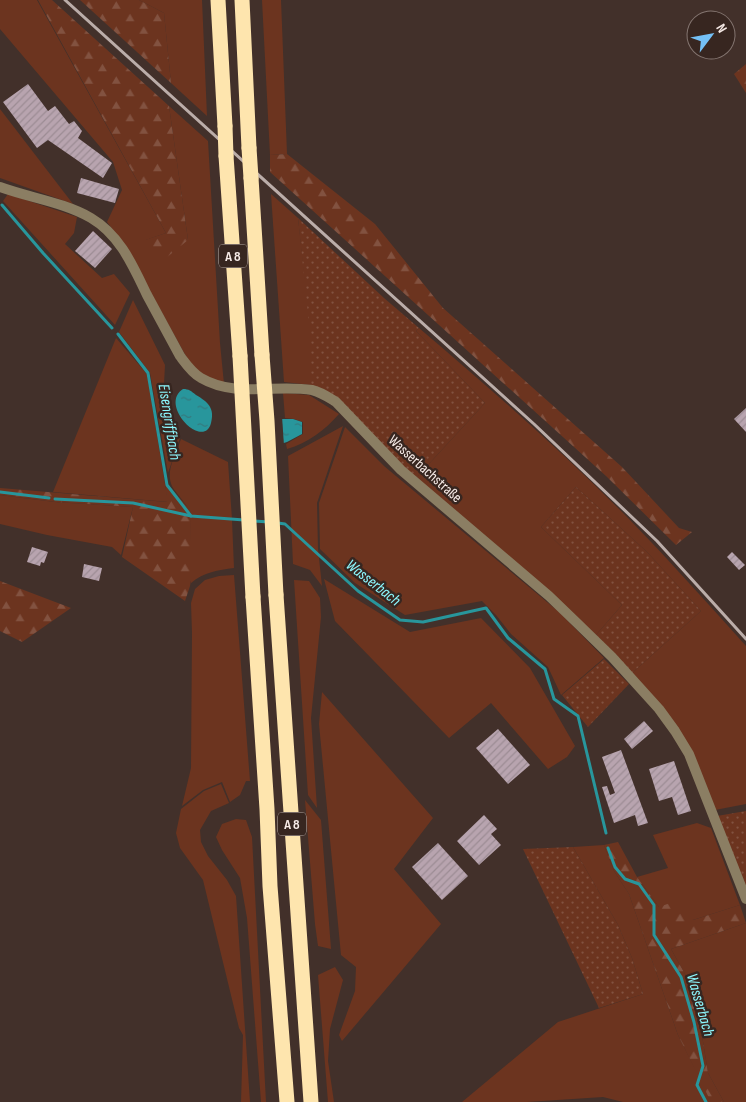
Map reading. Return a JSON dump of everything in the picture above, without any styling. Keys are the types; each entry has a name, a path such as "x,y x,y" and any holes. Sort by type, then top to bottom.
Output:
{"highway":[{"name":"A 8","path":"218,0 267,809 270,886 287,1102"},
{"name":"A 8","path":"242,0 276,595 311,1102"}],"street":[{"name":"Wasserbachstraße","path":"0,187 64,206 92,218 109,232 130,262 180,356 200,378 218,386 244,390 281,388 313,390 330,398 349,414 401,470 549,596 640,687 675,731 689,754 746,899"}],"green space":[{"path":"0,0 37,0 166,233 146,240 188,240 169,106 208,141 224,384 217,383 192,367 125,246 107,222 122,190 113,162 0,29"},
{"path":"38,0 52,0 169,106 188,240 166,258 145,240 166,233"},
{"path":"80,0 139,0 164,13 171,83"},
{"path":"139,0 202,0 207,116 171,83 164,13"},
{"path":"262,0 281,0 287,154 270,155"},
{"path":"746,64 746,93 734,74"},
{"path":"0,109 73,204 0,178"},
{"path":"287,154 375,224 443,308 622,467 679,528 692,532 676,545 606,476 270,172 270,155"},
{"path":"8,194 77,217 74,233 65,244 102,278 114,274 130,293 115,325 3,201"},
{"path":"271,194 298,218 311,332 311,385 284,382"},
{"path":"298,218 419,328 416,331 485,403 415,479 311,385 310,334"},
{"path":"133,300 165,365 163,403 165,420 180,438 168,473 150,373 119,332"},
{"path":"419,328 527,422 605,495 660,551 746,646 746,804 715,810 694,755 632,673 701,611 647,552 576,487 541,527 622,605 596,635 415,479 485,403 416,331"},
{"path":"116,338 147,374 168,502 53,492"},
{"path":"283,393 309,395 339,414 316,435 287,449 286,444 303,434 303,422 285,418"},
{"path":"343,426 317,503 318,549 322,586 310,570 293,564 288,456"},
{"path":"345,427 384,466 559,612 604,658 561,695 548,667 511,634 482,601 405,615 355,583 320,549 319,503"},
{"path":"181,439 228,462 232,519 192,516 172,486 170,480 171,466"},
{"path":"165,481 190,510 192,574 185,601 122,557 133,507 56,502 0,495 0,488 167,502"},
{"path":"576,487 647,552 701,611 632,673 596,635 622,605 541,527"},
{"path":"0,495 55,502 133,507 121,555 112,547 0,524"},
{"path":"190,517 232,520 234,568 206,574 191,583"},
{"path":"234,575 250,781 246,781 240,795 230,802 222,782 203,790 182,806 191,768 191,603 195,589 205,580 219,576"},
{"path":"324,579 410,632 481,618 530,668 575,746 567,757 548,769 491,703 449,738 335,621"},
{"path":"294,580 309,581 320,598 321,617 311,718 317,808 308,795"},
{"path":"0,581 71,608 22,642 0,631"},
{"path":"604,659 629,684 588,727 562,695"},
{"path":"322,692 433,818 394,869 441,924 342,1041 339,1035 355,991 356,967 341,955 319,724"},
{"path":"221,784 229,803 211,811 200,830 201,842 208,856 227,880 236,896 250,1102 241,1102 243,1035 239,1028 203,880 180,848 176,833 181,809 204,791"},
{"path":"305,800 321,820 331,949 318,946"},
{"path":"746,811 746,892 717,816"},
{"path":"236,819 246,820 252,837 266,1102 261,1102 247,918 240,878 216,837 222,824"},
{"path":"697,823 711,828 740,905 693,920 659,907 637,877 668,868 653,835"},
{"path":"618,842 637,877 659,907 684,898 693,920 740,905 746,923 671,949 695,992 708,1073 724,1102 711,1102 678,1035 629,894 614,871 604,845"},
{"path":"604,845 614,871 629,894 678,1035 712,1102 623,1102 603,1097 527,1102 462,1102 558,1022 643,994 632,958 618,925 573,847"},
{"path":"573,847 618,925 632,958 643,994 599,1008 523,849"},
{"path":"746,923 746,1102 724,1102 708,1073 695,992 671,949"},
{"path":"335,967 343,980 330,1029 328,1061 334,1102 328,1102 318,975"}],"water":[{"path":"183,389 191,391 210,406 212,418 207,430 200,432 192,429 179,414 176,405 177,396"},
{"path":"282,419 293,419 302,422 302,434 274,446"}],"pier":[{"path":"282,416 284,446 275,449 264,449 257,443 257,427 268,419"}],"building":[{"path":"28,84 48,111 55,106 69,124 74,121 82,131 78,138 112,163 103,178 48,140 37,148 3,102"},
{"path":"81,178 119,189 115,203 77,193"},
{"path":"93,231 112,249 95,268 75,251"},
{"path":"746,408 746,432 734,419"},
{"path":"32,547 48,552 44,563 41,562 40,566 27,562"},
{"path":"732,552 745,565 739,570 727,557"},
{"path":"84,564 102,568 99,581 82,577"},
{"path":"644,721 653,731 632,749 624,739"},
{"path":"498,729 530,765 508,784 476,748"},
{"path":"621,750 648,823 638,826 635,815 614,823 602,787 607,786 610,795 615,793 602,757"},
{"path":"674,761 691,811 678,815 672,797 659,801 649,769"},
{"path":"484,815 497,829 491,834 501,845 479,865 457,841"},
{"path":"438,843 468,876 442,900 412,867"}],"waterway":[{"name":"Eisengriffbach","path":"2,205 112,328"},
{"name":"Eisengriffbach","path":"118,334 148,373 167,485 191,516"},
{"name":"Wasserbach","path":"0,492 49,498"},
{"name":"Wasserbach","path":"55,499 133,503 191,516 244,520"},
{"name":"Wasserbach","path":"253,521 269,522"},
{"name":"Wasserbach","path":"278,523 285,524 358,591 400,620 423,622 486,608 508,638 545,669 554,699 578,716 606,833"},
{"name":"Wasserbach","path":"608,848 615,867 625,879 639,884 654,905 654,935 681,977 694,1022 703,1066 697,1085 706,1102"}],"railway":[{"path":"65,0 534,424 657,541 746,639"}]}
